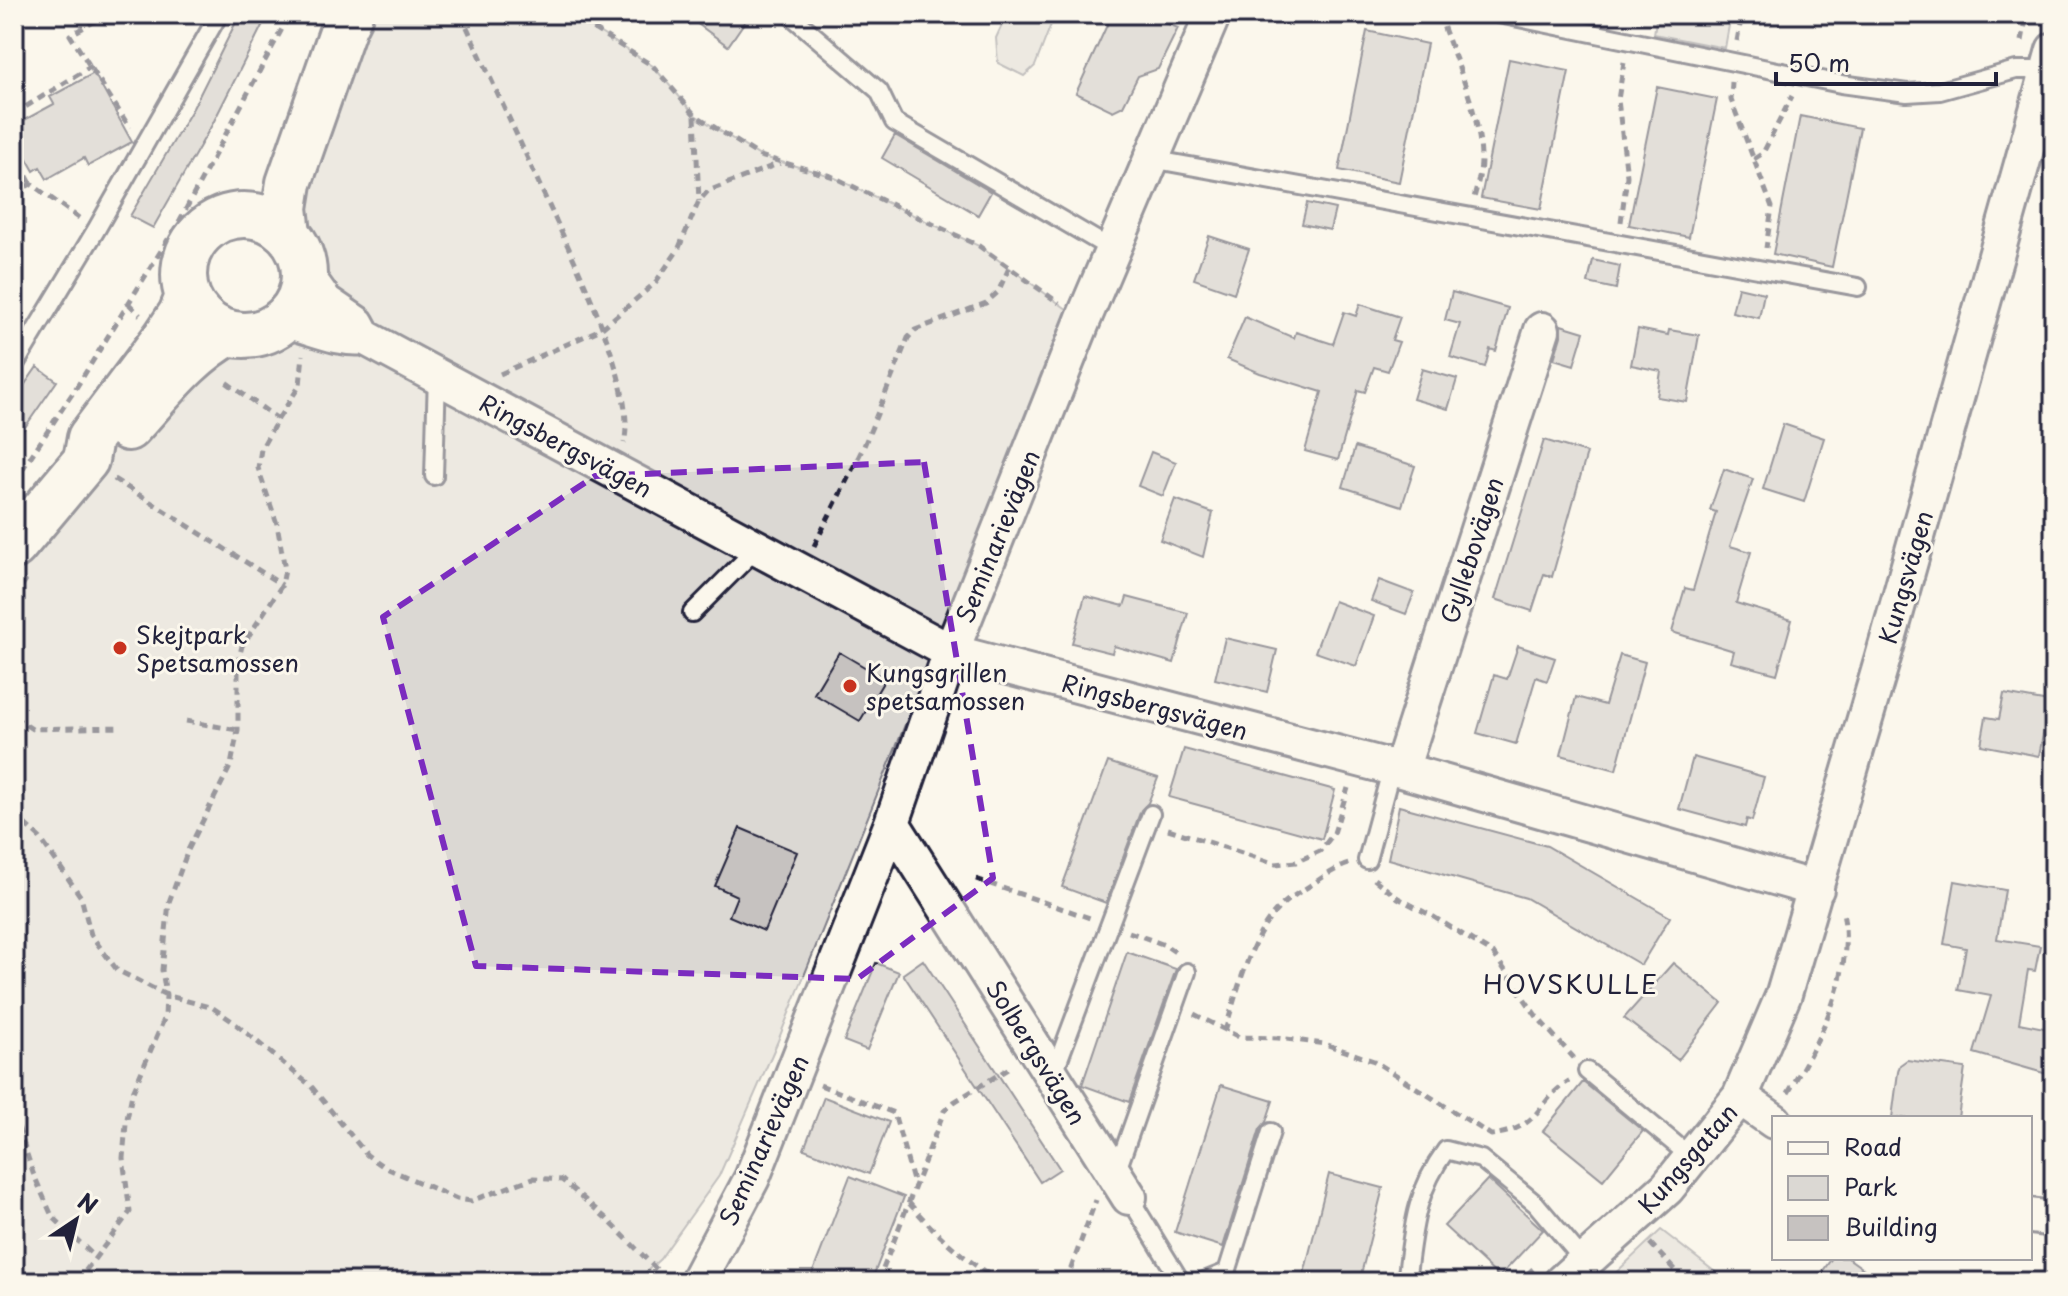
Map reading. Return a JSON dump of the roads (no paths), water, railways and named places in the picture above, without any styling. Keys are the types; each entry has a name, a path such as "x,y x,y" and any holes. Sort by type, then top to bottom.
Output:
{"street":[{"path":"233,215 252,195 257,184 321,14"},
{"path":"288,233 285,208 289,183 350,14"},
{"name":"Seminarievägen","path":"682,1281 752,1178 892,823 951,652 1083,320 1213,14"},
{"name":"Kungsvägen","path":"1740,1097 1784,994 1816,889 2041,64"},
{"path":"233,215 267,219 288,233 300,251 305,274 294,330 249,335 229,333 205,322 188,297 184,275 191,245 212,224 233,215"},
{"name":"Ringsbergsvägen","path":"305,274 325,302 357,324 364,337 951,652 1356,758 1816,889"},
{"path":"96,468 90,438 165,338 188,297"},
{"name":"Ringsbergsvägen","path":"294,330 312,326 348,339 364,337"},
{"name":"Gyllebovägen","path":"1396,769 1542,330"},
{"path":"14,546 96,468 103,454 191,360 210,343 229,333"},
{"name":"Solbergsvägen","path":"892,823 1118,1179"},
{"path":"1740,1097 1772,1120"},
{"name":"Kungsgatan","path":"1572,1261 1630,1222 1667,1188 1740,1097"},
{"path":"2032,1216 2054,1219"}],"lane":[{"path":"14,366 96,230 219,14"},
{"path":"789,14 879,91 894,122 1113,250"},
{"path":"1499,14 1799,75 1907,93 1940,91 2041,64"},
{"path":"1151,159 1858,287"},
{"path":"434,476 437,375"},
{"path":"692,613 757,548"},
{"path":"1367,860 1396,769"},
{"path":"1045,1064 1149,819"},
{"path":"1118,1179 1187,972"},
{"path":"1587,1071 1691,1157"},
{"path":"1202,1282 1227,1272 1271,1132"},
{"path":"1406,1282 1417,1203 1446,1150 1481,1159 1536,1204 1572,1261"},
{"name":"Solbergsvägen","path":"1118,1179 1181,1282"}],"place":[{"name":"Skejtpark Spetsamossen","path":"120,648"},
{"name":"Kungsgrillen spetsamossen","path":"850,686"}],"district":[{"name":"HOVSKULLE","path":"1571,983"}]}
